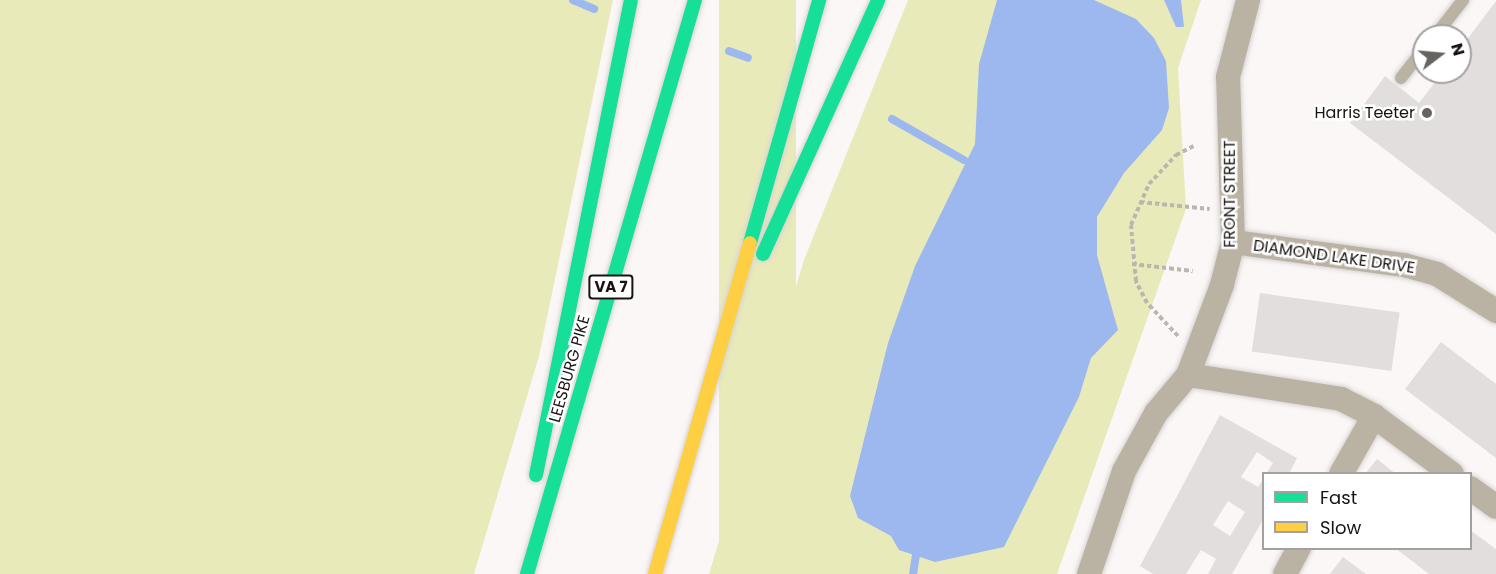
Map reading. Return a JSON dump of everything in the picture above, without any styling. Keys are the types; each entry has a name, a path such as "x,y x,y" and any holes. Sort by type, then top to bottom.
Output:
{"highway":[{"path":"516,574 631,0"},
{"name":"LEESBURG PIKE","path":"527,574 695,0"},
{"path":"655,574 819,0"},
{"path":"716,357 878,0"}],"street":[{"name":"FRONT STREET","path":"1089,574 1124,471 1156,413 1188,375 1210,328 1233,242 1228,77 1248,0"},
{"name":"DIAMOND LAKE DRIVE","path":"1233,242 1404,265 1437,274 1496,311"},
{"path":"1188,375 1341,399 1374,416 1449,472"},
{"path":"1342,472 1374,416"},
{"path":"1472,489 1496,507"},
{"path":"1284,574 1298,550"}],"lane":[{"path":"1444,24 1463,0"},
{"path":"1401,78 1412,64"}],"path":[{"path":"1178,336 1147,303 1132,264 1131,225 1139,202 1164,167 1196,145"},
{"path":"1139,202 1233,210"},
{"path":"1132,264 1193,271"}],"green space":[{"path":"0,0 613,0 539,356 474,574 0,574"},
{"path":"719,0 796,0 796,574 719,574"},
{"path":"908,0 1201,0 1178,68 1186,209 1057,574 709,574 804,260"}],"water":[{"path":"997,0 1094,0 1136,19 1154,38 1166,61 1169,108 1162,130 1124,173 1097,217 1097,255 1118,330 1091,358 1079,397 1004,547 935,562 899,550 891,536 858,518 850,496 888,343 915,266 975,144 979,64"},
{"path":"1164,0 1181,0 1184,27 1176,27"}],"building":[{"name":"Harris Teeter","path":"1496,1 1496,234 1350,123 1385,76 1419,103 1434,84 1472,84 1472,33"},
{"path":"1260,293 1400,313 1391,371 1252,351"},
{"path":"1441,342 1496,384 1496,458 1405,389"},
{"path":"1220,415 1297,458 1290,472 1267,472 1273,463 1257,452 1241,477 1258,487 1262,481 1262,522 1232,574 1208,574 1216,559 1201,550 1186,574 1153,574 1140,566","holes":["1228,501 1245,512 1230,536 1213,525"]},
{"path":"1377,459 1393,472 1367,472"},
{"path":"1472,531 1496,549 1496,574 1429,574 1398,550 1472,550"},
{"path":"1343,557 1366,574 1330,574"}],"waterway":[{"path":"573,0 594,9"},
{"path":"729,51 748,58"},
{"path":"892,119 964,160"},
{"path":"913,574 916,555"}],"traffic: fast":[{"path":"536,475 631,0"},
{"path":"527,574 695,0"},
{"path":"750,243 819,0"},
{"path":"763,254 878,0"}],"traffic: slow":[{"path":"655,574 750,243"}],"place":[{"name":"Harris Teeter","path":"1427,113"}]}
